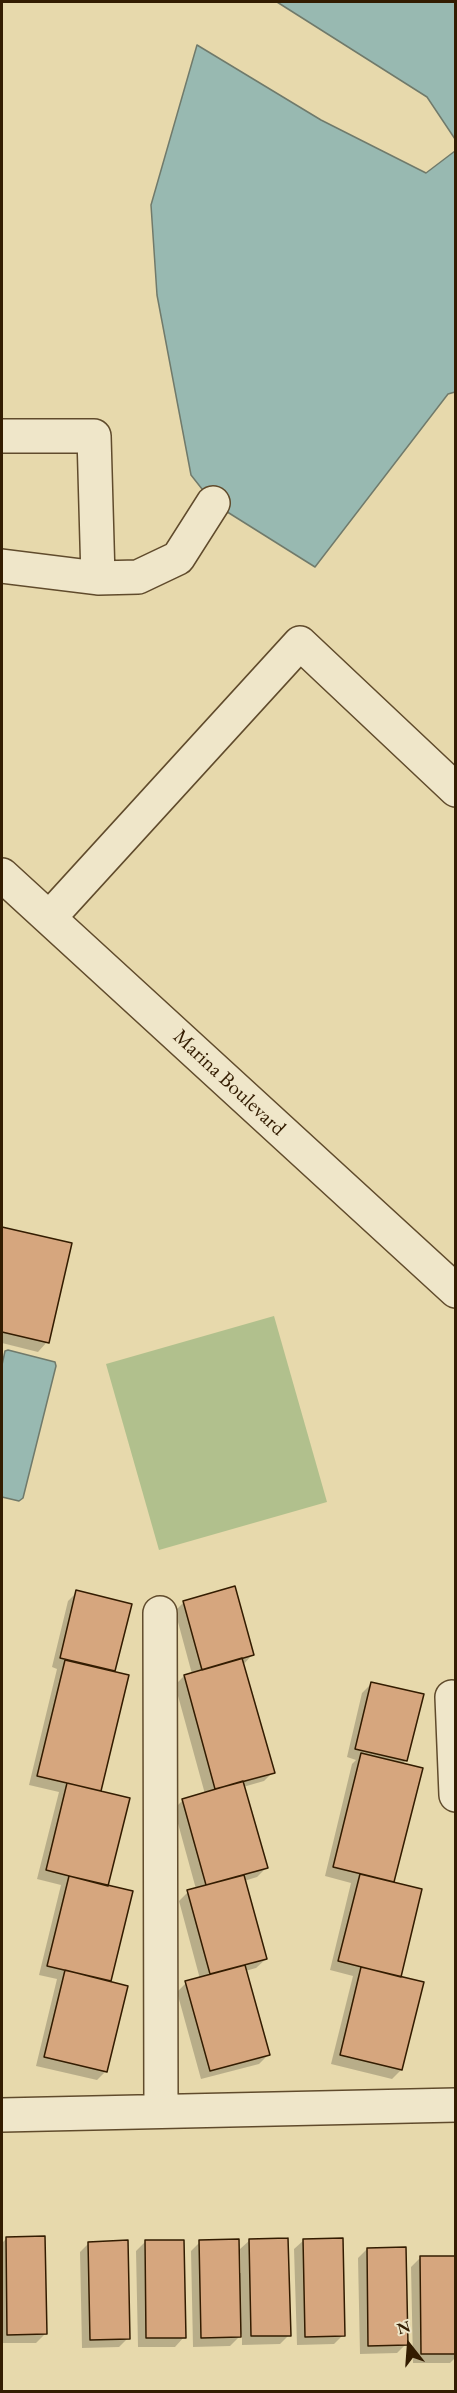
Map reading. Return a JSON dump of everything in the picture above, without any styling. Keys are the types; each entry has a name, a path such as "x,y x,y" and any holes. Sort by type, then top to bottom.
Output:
{"street":[{"path":"2,436 94,436 98,578"},
{"path":"2,566 98,578 138,577 178,558 213,503"},
{"path":"49,918 300,643 456,790"},
{"name":"Marina Boulevard","path":"2,875 451,1280"},
{"path":"160,1613 161,2111"},
{"path":"452,1697 456,1795"},
{"path":"2,2115 456,2105"}],"green space":[{"path":"274,1316 327,1502 159,1550 106,1364"}],"water":[{"path":"277,2 455,2 455,139 427,97"},
{"path":"197,45 321,120 426,173 455,151 455,392 448,394 315,567 213,503 191,475 157,295 151,205"},
{"path":"5,1351 55,1362 56,1366 23,1498 19,1501 2,1497 2,1365"}],"building":[{"path":"2,1227 72,1243 49,1343 2,1332"},
{"path":"235,1586 254,1655 202,1670 183,1601"},
{"path":"76,1590 132,1604 115,1671 60,1658"},
{"path":"242,1658 275,1773 215,1789 184,1675"},
{"path":"65,1660 129,1675 101,1791 37,1776"},
{"path":"371,1682 424,1694 407,1761 355,1749"},
{"path":"361,1753 423,1768 394,1882 333,1867"},
{"path":"243,1781 268,1868 206,1885 182,1799"},
{"path":"67,1783 130,1798 108,1886 46,1870"},
{"path":"360,1874 422,1889 401,1977 338,1961"},
{"path":"244,1875 267,1959 210,1974 187,1890"},
{"path":"69,1876 133,1891 111,1981 47,1966"},
{"path":"245,1965 270,2055 210,2071 185,1981"},
{"path":"361,1967 424,1982 402,2070 340,2055"},
{"path":"65,1970 128,1986 107,2072 44,2057"},
{"path":"45,2236 47,2334 7,2335 6,2237"},
{"path":"288,2238 291,2336 251,2336 249,2239"},
{"path":"343,2238 345,2336 305,2337 303,2239"},
{"path":"239,2239 241,2337 201,2338 199,2240"},
{"path":"128,2240 130,2339 90,2340 88,2242"},
{"path":"145,2240 184,2240 186,2338 146,2338"},
{"path":"406,2247 408,2345 368,2346 367,2248"},
{"path":"420,2256 456,2256 456,2354 421,2354"}]}
